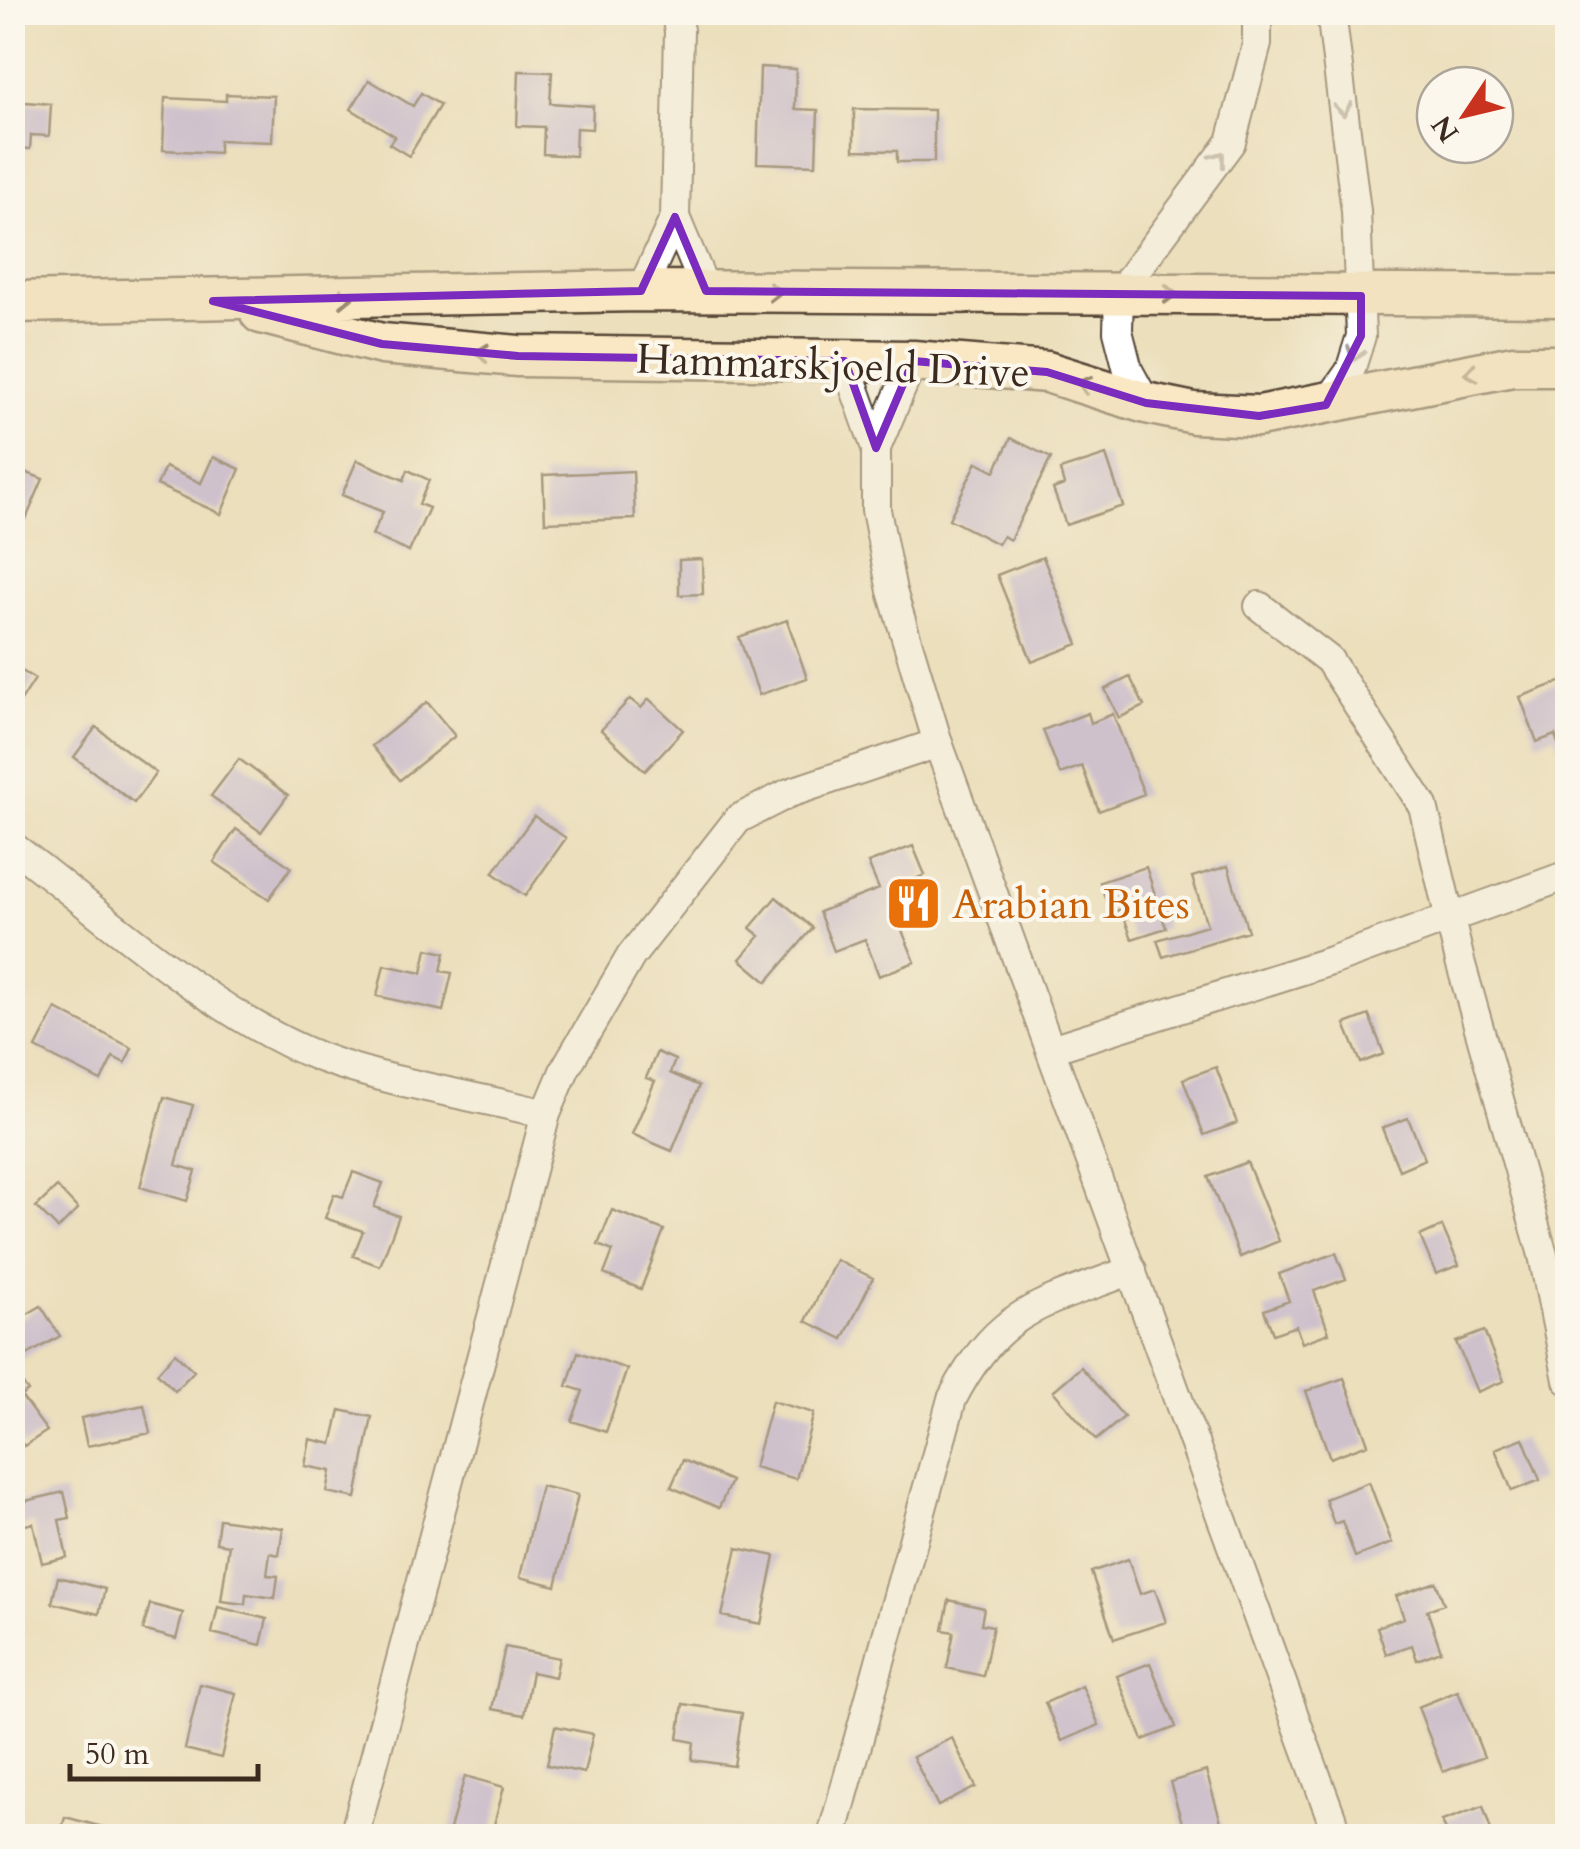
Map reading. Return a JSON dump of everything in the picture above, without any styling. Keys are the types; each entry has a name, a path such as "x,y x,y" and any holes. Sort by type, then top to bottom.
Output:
{"main road":[{"name":"Hammarskjoeld Drive","path":"12,302 641,291 1568,296"},
{"path":"560,293 551,311 550,324 567,357"},
{"name":"Hammarskjoeld Drive","path":"213,301 382,344 567,357 913,361 1046,372 1146,403 1194,412 1259,416 1513,366 1568,366"}],"street":[{"path":"641,291 674,217 680,30 675,12"},
{"path":"1146,403 1128,370 1118,331 1119,293 1231,142 1257,44 1257,12"},
{"path":"1326,405 1350,371 1361,336 1361,296 1332,12"},
{"path":"674,217 706,292"},
{"path":"844,360 876,448 876,510 892,591 938,743 1338,1836"},
{"path":"876,448 913,361"},
{"path":"1260,606 1330,660 1423,806 1448,916 1543,1255 1568,1380"},
{"path":"354,1836 546,1114 565,1069 631,956 738,819 788,793 938,743"},
{"path":"12,846 206,992 274,1036 324,1059 546,1114"},
{"path":"1051,1049 1331,961 1568,875"},
{"path":"832,1836 952,1399 968,1368 988,1339 1024,1312 1132,1270"}],"highlighted area":[{"path":"675,217 706,291 1361,296 1361,336 1326,405 1259,416 1146,403 1047,372 913,361 876,448 845,361 518,356 382,344 213,301 641,291"}],"building":[{"path":"760,67 796,69 795,109 818,110 816,165 757,163"},
{"path":"519,71 552,72 550,103 593,106 592,129 576,128 575,156 543,154 544,127 517,126"},
{"path":"369,80 413,106 421,93 440,105 409,156 389,144 395,136 351,109"},
{"path":"226,94 274,96 272,142 219,140 219,153 163,150 165,98 226,101"},
{"path":"12,101 51,104 49,136 31,135 30,149 12,148"},
{"path":"854,109 934,110 934,162 897,162 897,151 854,150"},
{"path":"1011,438 1051,458 1010,540 1003,536 998,544 949,519 977,462 995,471"},
{"path":"1106,455 1123,506 1066,525 1053,489 1064,485 1060,470"},
{"path":"213,457 240,469 221,514 157,485 165,467 201,483"},
{"path":"357,460 404,480 408,470 429,480 419,504 429,508 409,552 372,535 383,512 342,495"},
{"path":"12,467 43,479 26,519 12,514"},
{"path":"633,471 635,519 545,522 543,475"},
{"path":"1043,557 1078,644 1032,662 997,575"},
{"path":"702,559 703,594 679,595 679,560"},
{"path":"787,620 807,678 759,695 739,637"},
{"path":"12,665 35,679 12,715"},
{"path":"1130,677 1144,706 1119,718 1105,689"},
{"path":"1568,679 1568,743 1559,746 1555,735 1537,742 1520,697"},
{"path":"630,699 641,708 649,699 683,730 645,771 601,730"},
{"path":"427,702 455,736 400,780 372,746"},
{"path":"1088,713 1091,723 1113,714 1144,794 1099,811 1082,766 1060,774 1043,730"},
{"path":"96,727 156,773 134,803 74,757"},
{"path":"239,759 288,795 261,832 211,796"},
{"path":"534,816 566,838 525,896 493,873"},
{"path":"236,829 291,867 269,899 214,862"},
{"path":"913,846 925,875 915,879 927,912 899,923 915,962 879,976 865,939 834,951 819,912 879,889 868,863"},
{"path":"1228,866 1248,931 1163,957 1157,940 1207,925 1192,877"},
{"path":"1146,867 1166,928 1132,939 1121,909 1110,913 1100,882"},
{"path":"776,897 813,928 767,982 740,959 760,936 750,928"},
{"path":"427,949 445,953 441,971 452,973 443,1011 377,996 384,965 422,973"},
{"path":"56,1009 132,1048 125,1063 113,1057 101,1081 36,1048"},
{"path":"1369,1015 1384,1054 1361,1063 1345,1024"},
{"path":"657,1052 675,1060 670,1073 699,1086 672,1151 632,1134 655,1081 646,1078"},
{"path":"1216,1067 1237,1123 1204,1135 1183,1079"},
{"path":"164,1097 193,1105 176,1165 196,1171 187,1201 140,1187"},
{"path":"1408,1118 1425,1159 1399,1170 1382,1128"},
{"path":"1247,1162 1279,1241 1240,1257 1208,1177"},
{"path":"353,1172 383,1183 374,1207 399,1216 380,1266 353,1256 363,1231 325,1218 334,1194 343,1197"},
{"path":"57,1187 78,1209 58,1229 36,1207"},
{"path":"612,1210 664,1230 641,1289 604,1274 613,1251 598,1245"},
{"path":"1442,1226 1459,1265 1436,1274 1420,1236"},
{"path":"1336,1253 1346,1279 1314,1291 1329,1333 1302,1343 1296,1326 1273,1334 1264,1310 1289,1301 1279,1274"},
{"path":"836,1260 873,1278 843,1339 806,1321"},
{"path":"41,1306 60,1336 15,1362 12,1323"},
{"path":"1484,1331 1504,1381 1477,1392 1456,1342"},
{"path":"578,1352 627,1369 606,1432 572,1421 583,1391 567,1386"},
{"path":"175,1353 194,1371 175,1391 157,1373"},
{"path":"1081,1367 1124,1417 1096,1440 1053,1391"},
{"path":"12,1370 28,1391 21,1396 47,1431 24,1446 12,1430"},
{"path":"1344,1378 1368,1444 1330,1458 1306,1391"},
{"path":"772,1401 814,1413 796,1479 754,1467"},
{"path":"144,1405 150,1433 87,1446 81,1418"},
{"path":"340,1410 372,1417 356,1498 327,1492 331,1471 305,1466 310,1439 332,1444"},
{"path":"1523,1438 1540,1480 1512,1491 1495,1449"},
{"path":"683,1460 731,1481 719,1508 671,1487"},
{"path":"1369,1482 1392,1543 1355,1557 1342,1521 1334,1524 1325,1499"},
{"path":"541,1486 578,1495 556,1586 520,1577"},
{"path":"64,1492 70,1518 59,1520 67,1557 42,1563 33,1523 22,1526 17,1503"},
{"path":"219,1519 283,1528 279,1555 270,1553 267,1575 278,1576 275,1598 246,1594 245,1604 221,1601 229,1545 216,1543"},
{"path":"737,1548 775,1556 761,1624 722,1616"},
{"path":"1128,1559 1140,1594 1155,1589 1166,1622 1114,1639 1091,1572"},
{"path":"58,1577 105,1589 99,1614 52,1603"},
{"path":"1436,1582 1444,1604 1427,1610 1441,1651 1417,1660 1412,1645 1386,1654 1377,1627 1404,1618 1396,1596"},
{"path":"949,1600 984,1608 981,1624 993,1626 983,1676 947,1668 954,1632 943,1630"},
{"path":"150,1604 183,1613 176,1639 143,1630"},
{"path":"218,1607 267,1619 261,1645 212,1633"},
{"path":"505,1647 559,1658 555,1677 532,1672 524,1715 492,1709"},
{"path":"1150,1663 1176,1727 1143,1740 1117,1676"},
{"path":"200,1684 236,1693 221,1758 185,1749"},
{"path":"1082,1686 1099,1725 1062,1741 1045,1703"},
{"path":"1458,1691 1484,1757 1443,1772 1418,1707"},
{"path":"683,1704 742,1713 734,1766 692,1760 694,1742 678,1739"},
{"path":"555,1726 593,1734 584,1773 547,1765"},
{"path":"952,1738 976,1787 938,1806 913,1757"},
{"path":"1206,1771 1223,1829 1186,1836 1170,1782"},
{"path":"465,1776 504,1787 491,1836 448,1836"},
{"path":"1483,1806 1493,1836 1448,1836 1442,1821"},
{"path":"65,1817 114,1830 113,1836 60,1836"}],"place":[{"name":"Arabian Bites","path":"913,904"}]}
